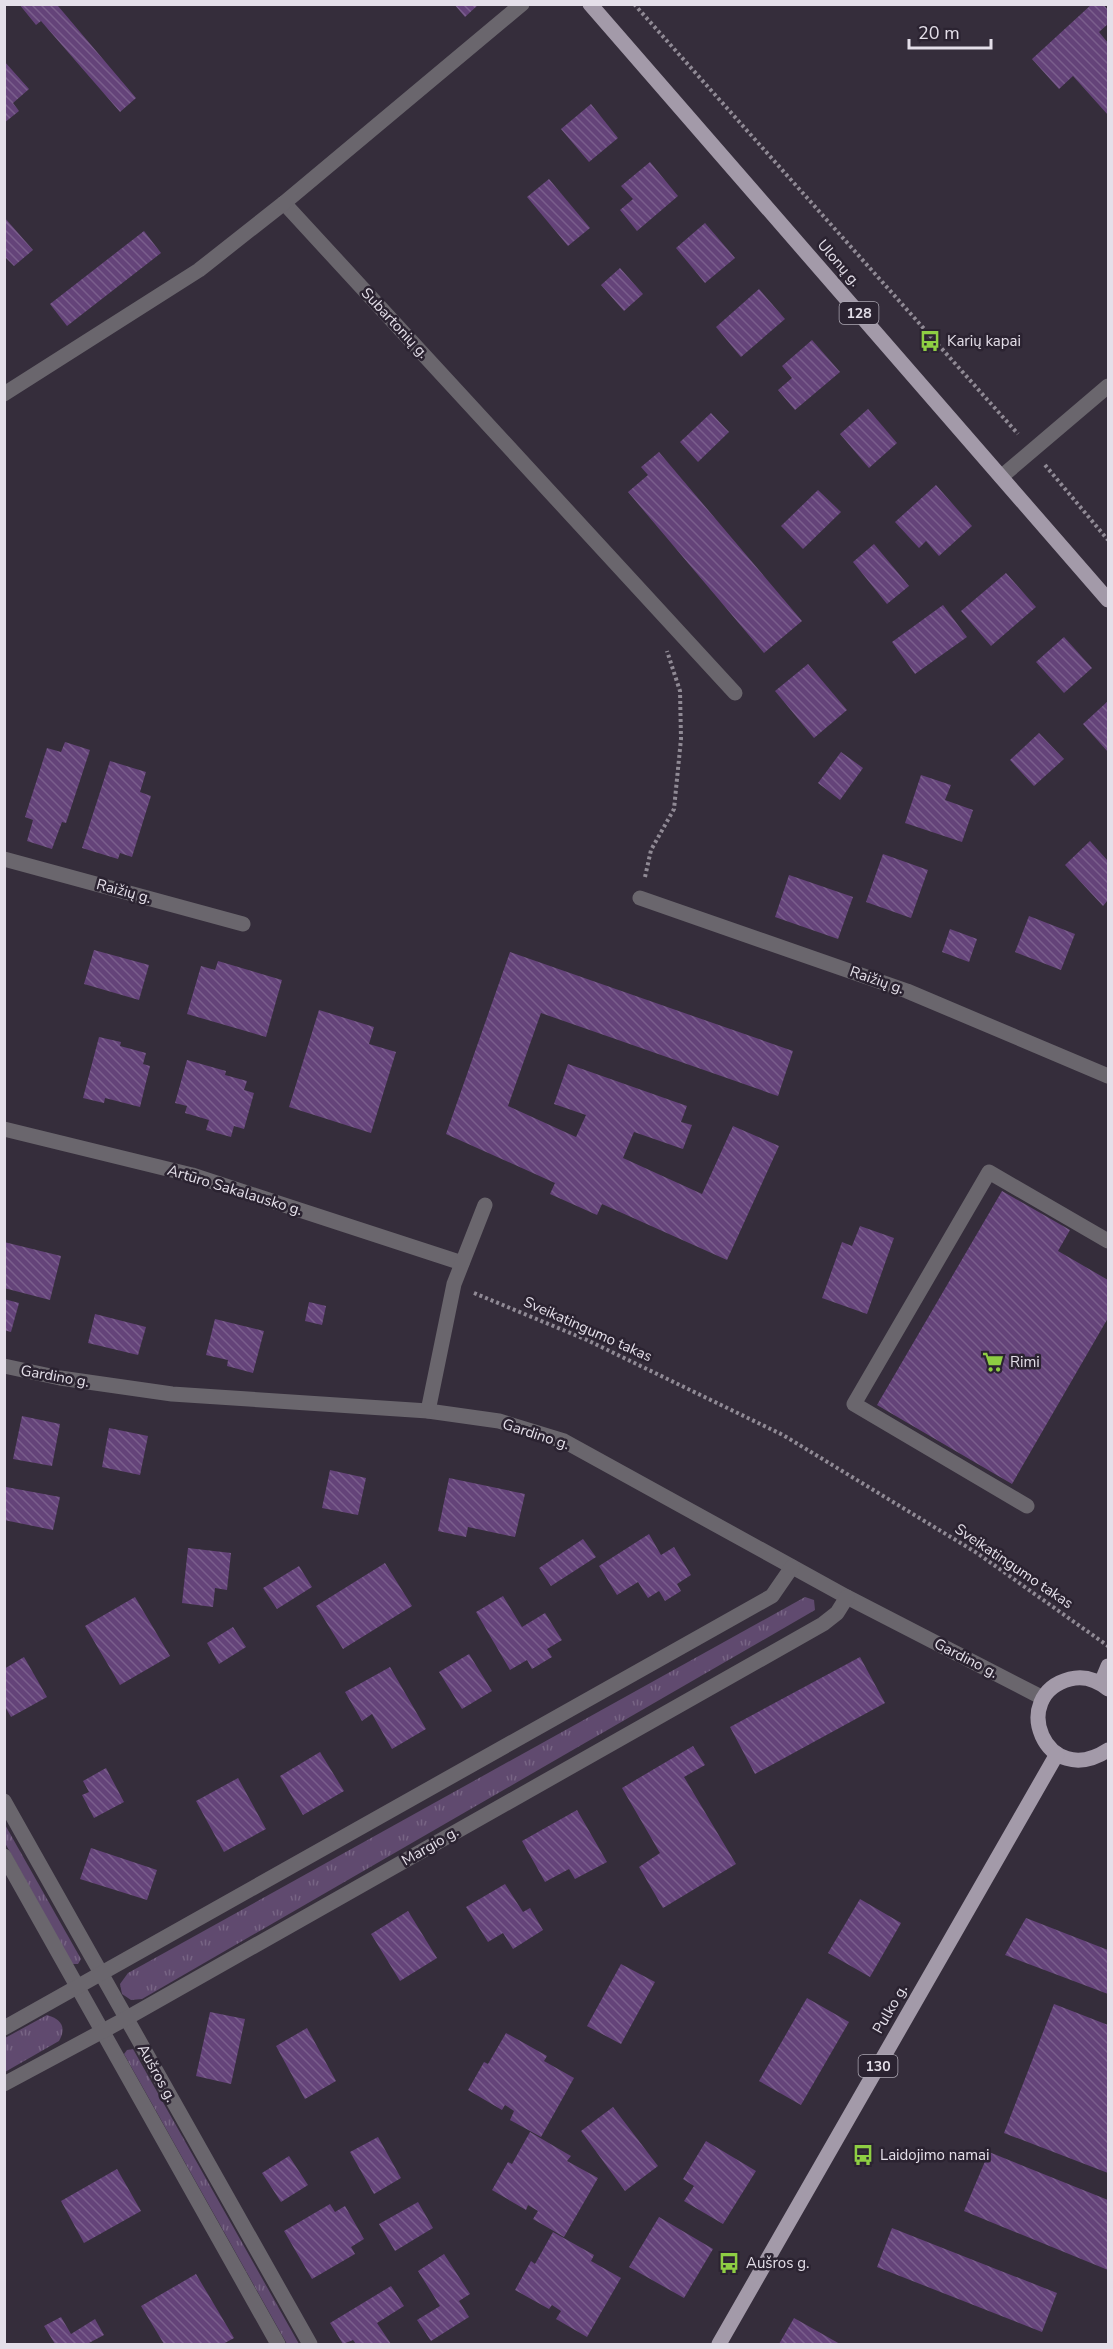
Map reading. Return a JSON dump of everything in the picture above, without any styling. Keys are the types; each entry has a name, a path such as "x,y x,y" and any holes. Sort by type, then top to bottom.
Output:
{"main road":[{"name":"Ulonų g.","path":"590,4 1108,600"},
{"path":"1108,1666 1105,1686 1089,1678 1076,1678 1063,1681 1052,1688 1043,1698 1038,1716 1041,1735 1047,1746 1057,1754 1070,1760 1084,1761 1108,1750"},
{"name":"Pulko g.","path":"719,2344 1057,1754"}],"street":[{"path":"4,394 199,270 284,203 522,4"},
{"name":"Subartonių g.","path":"284,203 735,693"},
{"path":"1001,477 1108,386"},
{"name":"Raižių g.","path":"4,859 243,924"},
{"name":"Raižių g.","path":"640,898 907,991 1108,1076"},
{"name":"Artūro Sakalausko g.","path":"4,1129 192,1175 462,1263"},
{"path":"1027,1506 854,1404 989,1172 1108,1241"},
{"path":"428,1411 454,1284 485,1205"},
{"name":"Gardino g.","path":"4,1366 60,1378 172,1394 428,1411 499,1421 564,1441 846,1597 1043,1698"},
{"path":"4,2028 772,1596 792,1567"},
{"name":"Margio g.","path":"4,2084 127,2018 823,1624 837,1613 846,1597"},
{"name":"Aušros g.","path":"4,1801 310,2344"},
{"name":"Aušros g.","path":"4,1856 278,2344"}],"path":[{"path":"634,4 1033,450 1108,540"},
{"path":"640,898 651,850 674,809 681,739 680,691 667,654 658,609"},
{"name":"Sveikatingumo takas","path":"454,1284 586,1340 783,1435 977,1553 1108,1646"}],"green space":[{"path":"805,1597 814,1600 815,1610 142,1999 131,2000 122,1994 120,1984 128,1973"},
{"path":"4,1823 81,1959 78,1964 72,1964 5,1843"},
{"path":"47,2015 61,2024 62,2032 59,2041 5,2072 5,2038"},
{"path":"133,2049 299,2344 287,2344 124,2054 127,2050"}],"building":[{"path":"19,4 60,4 58,6 136,98 120,112 41,21 36,25"},
{"path":"454,4 479,4 465,17"},
{"path":"1092,4 1103,4 1108,10 1108,24 1099,32 1108,43 1108,115 1073,76 1059,89 1032,59"},
{"path":"4,61 29,89 13,103 19,111 4,123"},
{"path":"591,104 618,138 589,162 561,129"},
{"path":"650,162 678,196 637,231 620,210 633,199 621,186"},
{"path":"549,179 590,228 568,246 527,197"},
{"path":"4,217 33,250 14,266 4,256"},
{"path":"705,223 735,258 705,283 676,248"},
{"path":"144,231 161,253 67,326 50,304"},
{"path":"620,268 643,294 624,311 601,285"},
{"path":"759,289 785,319 741,357 716,327"},
{"path":"812,340 840,372 795,410 778,390 792,378 782,366"},
{"path":"868,409 897,443 869,468 840,434"},
{"path":"711,413 729,432 698,462 680,442"},
{"path":"659,452 802,621 764,653 628,492 648,475 641,467"},
{"path":"936,485 972,526 939,556 926,541 919,548 895,522"},
{"path":"818,490 841,512 803,549 781,526"},
{"path":"874,544 909,586 887,604 853,562"},
{"path":"1006,573 1036,607 991,646 961,611"},
{"path":"943,605 967,637 915,674 892,642"},
{"path":"1064,637 1092,668 1064,693 1036,662"},
{"path":"808,664 847,710 814,738 775,691"},
{"path":"1108,701 1108,752 1083,724"},
{"path":"1039,733 1064,759 1034,786 1010,760"},
{"path":"65,742 90,750 66,823 62,822 52,849 27,841 33,820 25,817 47,748 61,752"},
{"path":"841,752 863,768 840,800 818,783"},
{"path":"110,761 146,772 140,792 151,796 132,857 120,853 118,859 82,848"},
{"path":"921,775 951,785 945,800 973,810 962,842 905,823"},
{"path":"1090,841 1108,861 1108,900 1103,906 1065,865"},
{"path":"883,854 928,870 911,918 866,902"},
{"path":"789,875 853,897 838,939 775,917"},
{"path":"1029,916 1075,934 1061,970 1015,952"},
{"path":"950,929 977,939 969,962 942,952"},
{"path":"94,950 149,965 139,1000 84,984"},
{"path":"510,952 793,1051 778,1096 541,1013 508,1106 576,1137 586,1115 554,1104 568,1064 687,1106 681,1122 692,1125 683,1149 634,1132 623,1158 702,1194 733,1126 779,1146 727,1260 602,1204 597,1215 550,1194 555,1183 446,1134"},
{"path":"218,961 282,980 266,1037 187,1014 201,966 215,970"},
{"path":"319,1010 374,1027 369,1044 396,1052 371,1133 289,1107"},
{"path":"99,1037 121,1042 120,1046 146,1053 143,1064 150,1066 140,1107 105,1098 104,1103 83,1098"},
{"path":"187,1060 226,1071 225,1075 247,1081 244,1090 254,1093 244,1129 234,1126 231,1137 206,1130 209,1120 185,1113 187,1106 175,1103"},
{"name":"Rimi","path":"1002,1191 1070,1230 1058,1251 1108,1280 1108,1318 1012,1484 877,1405"},
{"path":"860,1226 894,1238 867,1314 822,1298 842,1242 852,1246"},
{"path":"4,1242 61,1256 50,1300 4,1288"},
{"path":"4,1299 19,1303 11,1332 4,1330"},
{"path":"309,1302 326,1306 322,1325 305,1321"},
{"path":"95,1314 146,1327 138,1355 88,1343"},
{"path":"215,1319 264,1331 253,1373 227,1366 228,1360 206,1355"},
{"path":"22,1416 60,1424 52,1466 13,1459"},
{"path":"109,1428 148,1436 140,1475 102,1467"},
{"path":"330,1470 366,1478 358,1515 322,1508"},
{"path":"449,1478 525,1494 515,1537 468,1527 466,1537 438,1531"},
{"path":"6,1487 60,1497 53,1530 4,1520"},
{"path":"649,1534 661,1555 674,1547 691,1575 677,1584 681,1591 665,1601 659,1591 648,1598 638,1582 617,1595 599,1566"},
{"path":"583,1539 596,1557 551,1586 539,1568"},
{"path":"188,1548 231,1553 227,1590 215,1588 213,1607 182,1603"},
{"path":"385,1563 412,1606 343,1649 316,1606"},
{"path":"299,1566 312,1587 277,1609 263,1588"},
{"path":"503,1596 522,1627 545,1613 562,1640 547,1649 552,1657 532,1669 527,1660 510,1670 476,1612"},
{"path":"135,1597 170,1656 120,1685 85,1626"},
{"path":"233,1627 246,1647 219,1664 207,1643"},
{"path":"469,1654 492,1691 462,1709 439,1672"},
{"path":"24,1657 47,1697 11,1717 4,1705 4,1669"},
{"path":"860,1657 885,1703 755,1774 730,1727"},
{"path":"390,1667 426,1729 392,1749 372,1714 362,1721 345,1692"},
{"path":"693,1746 705,1765 684,1777 736,1864 663,1908 639,1867 660,1853 622,1788"},
{"path":"320,1752 344,1791 303,1815 280,1776"},
{"path":"106,1768 124,1802 94,1818 82,1795 89,1792 83,1781"},
{"path":"238,1778 266,1829 224,1852 196,1801"},
{"path":"577,1810 607,1862 575,1879 569,1869 545,1882 522,1841"},
{"path":"91,1848 157,1870 147,1900 80,1879"},
{"path":"505,1884 523,1912 530,1908 543,1930 513,1949 503,1933 488,1942 466,1907"},
{"path":"860,1899 901,1923 870,1977 828,1953"},
{"path":"408,1911 437,1958 400,1981 371,1934"},
{"path":"1026,1918 1108,1950 1108,1994 1005,1955"},
{"path":"621,1964 655,1982 621,2044 587,2026"},
{"path":"807,1998 849,2022 801,2105 759,2081"},
{"path":"1054,2004 1108,2025 1108,2173 1004,2133"},
{"path":"210,2012 245,2019 231,2084 196,2076"},
{"path":"307,2028 336,2081 305,2099 276,2046"},
{"path":"506,2033 547,2056 544,2061 574,2078 541,2137 510,2120 514,2111 505,2105 502,2110 468,2090 484,2062 488,2064"},
{"path":"613,2107 658,2166 625,2191 581,2131"},
{"path":"530,2132 571,2156 567,2161 598,2178 564,2237 533,2219 538,2211 528,2205 526,2210 492,2190 508,2162 512,2164"},
{"path":"378,2137 401,2178 374,2194 350,2152"},
{"path":"706,2141 756,2171 723,2224 684,2201 694,2186 683,2179"},
{"path":"989,2152 1108,2200 1108,2270 964,2211"},
{"path":"289,2156 308,2185 281,2202 262,2173"},
{"path":"117,2169 141,2211 84,2243 61,2201"},
{"path":"418,2202 433,2228 395,2251 379,2224"},
{"path":"330,2204 335,2212 345,2206 364,2239 351,2247 355,2254 312,2279 284,2231"},
{"path":"659,2217 713,2249 684,2298 629,2267"},
{"path":"892,2228 1057,2293 1042,2332 877,2267"},
{"path":"553,2232 594,2255 591,2261 621,2278 587,2337 556,2319 561,2311 552,2305 549,2309 515,2290 531,2261 535,2264"},
{"path":"444,2254 470,2294 459,2301 469,2317 431,2341 417,2320 440,2306 418,2271"},
{"path":"196,2274 234,2338 223,2344 164,2344 141,2306"},
{"path":"391,2286 404,2306 377,2323 391,2344 356,2344 353,2340 343,2344 330,2323"},
{"path":"61,2317 71,2334 95,2319 104,2335 87,2344 55,2344 44,2326"},
{"path":"794,2318 840,2344 779,2344"}],"place":[{"name":"Karių kapai","path":"930,341"},
{"name":"Rimi","path":"993,1362"},
{"name":"Laidojimo namai","path":"863,2155"},
{"name":"Aušros g.","path":"729,2263"}]}
